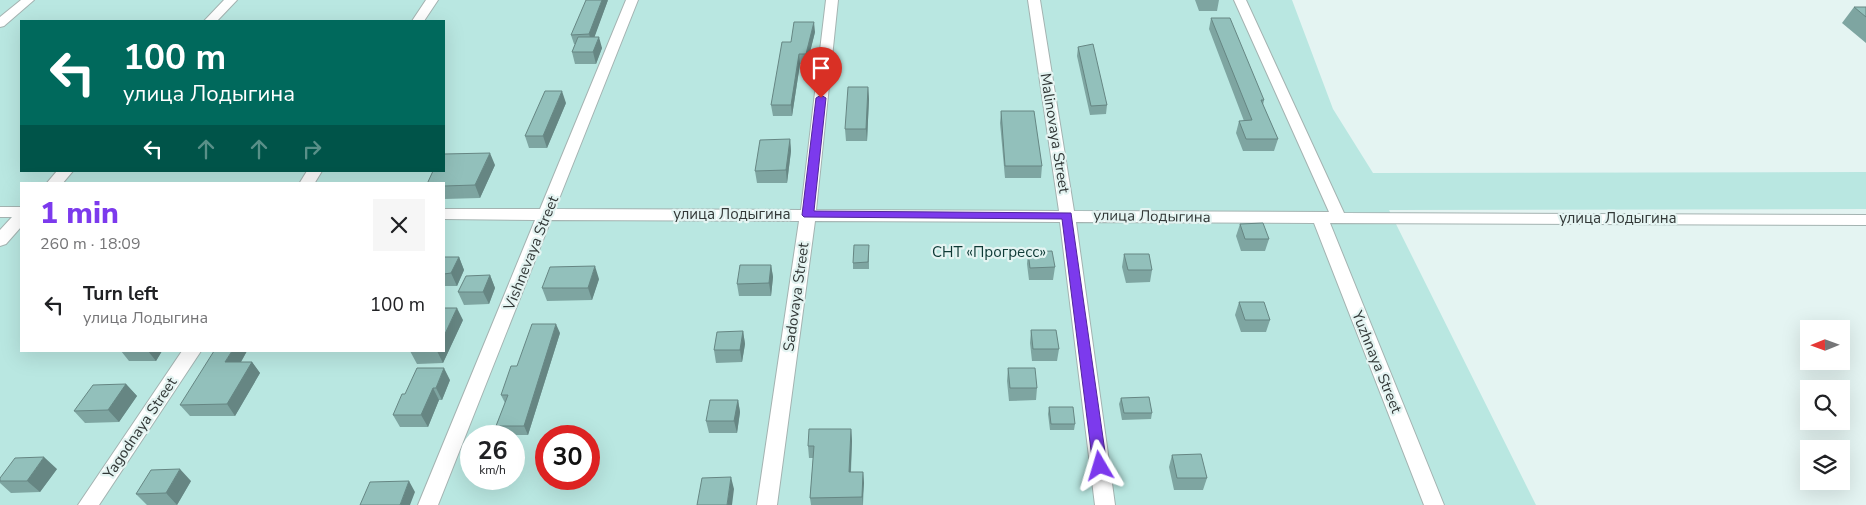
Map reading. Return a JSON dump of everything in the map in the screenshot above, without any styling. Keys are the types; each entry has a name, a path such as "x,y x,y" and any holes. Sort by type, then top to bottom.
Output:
{"street":[{"path":"0,23 28,0"},
{"path":"211,20 231,0"},
{"path":"419,20 432,0"},
{"name":"Vishnevaya Street","path":"428,505 632,0"},
{"name":"Sadovaya Street","path":"767,505 808,215 832,0"},
{"name":"Malinovaya Street","path":"1034,0 1067,215 1105,505"},
{"path":"1240,0 1339,218"},
{"path":"56,182 65,172"},
{"path":"0,212 20,212"},
{"name":"улица Лодыгина","path":"445,214 1067,215 1866,220"},
{"path":"0,240 20,218"},
{"name":"Yuzhnaya Street","path":"1320,218 1434,505"},
{"name":"Yagodnaya Street","path":"88,505 191,352"}],"green space":[{"name":"СНТ «Прогресс»","path":"0,0 1292,0 1333,109 1373,173 1866,172 1866,209 1389,210 1536,505 0,505"}],"building":[{"path":"586,0 602,0 589,34 571,35"},
{"path":"1854,7 1866,7 1866,17"},
{"path":"1211,18 1230,18 1278,139 1246,139 1239,121 1252,120"},
{"path":"794,22 814,22 806,54 799,54 791,105 771,105 782,42 791,42"},
{"path":"578,37 599,37 593,52 572,52"},
{"path":"1093,44 1107,105 1091,106 1078,47"},
{"path":"848,87 868,87 866,129 845,129"},
{"path":"545,91 562,91 543,136 525,136"},
{"path":"1001,111 1034,111 1042,166 1005,166"},
{"path":"790,139 786,170 755,171 760,140"},
{"path":"490,153 475,185 445,186 445,182 428,182 433,172 445,172 445,154"},
{"path":"1263,223 1269,239 1245,239 1240,224"},
{"path":"854,245 869,245 868,262 853,263"},
{"path":"1052,251 1055,267 1030,268 1028,252"},
{"path":"1124,254 1149,254 1152,270 1128,270"},
{"path":"445,257 459,257 451,273 445,274"},
{"path":"740,265 771,265 769,283 737,284"},
{"path":"595,266 588,288 542,288 550,267"},
{"path":"490,275 483,292 458,292 466,276"},
{"path":"1239,302 1264,302 1270,320 1245,320"},
{"path":"445,308 457,308 445,334"},
{"path":"532,324 556,324 524,425 496,425 508,395 501,395 511,366 517,366"},
{"path":"1031,330 1056,330 1059,349 1033,349"},
{"path":"743,331 740,350 714,350 717,332"},
{"path":"213,352 231,352 225,362 252,362 227,404 180,405"},
{"path":"417,368 444,368 436,388 433,388 421,415 393,415 402,394 405,394"},
{"path":"1008,368 1035,368 1037,388 1010,388"},
{"path":"126,384 108,410 74,411 93,385"},
{"path":"1149,397 1152,413 1124,413 1121,398"},
{"path":"710,400 738,400 734,421 706,421"},
{"path":"1049,407 1073,407 1075,424 1051,424"},
{"path":"809,429 851,429 849,472 863,472 862,497 810,498 814,446 808,446"},
{"path":"1201,454 1207,478 1177,478 1172,455"},
{"path":"44,457 27,481 0,481 0,478 15,458"},
{"path":"180,469 166,493 136,494 151,470"},
{"path":"731,477 727,505 697,505 702,478"},
{"path":"409,481 400,505 360,505 370,482"}],"route":[{"path":"821,98 808,215 1067,215 1100,466"}]}
